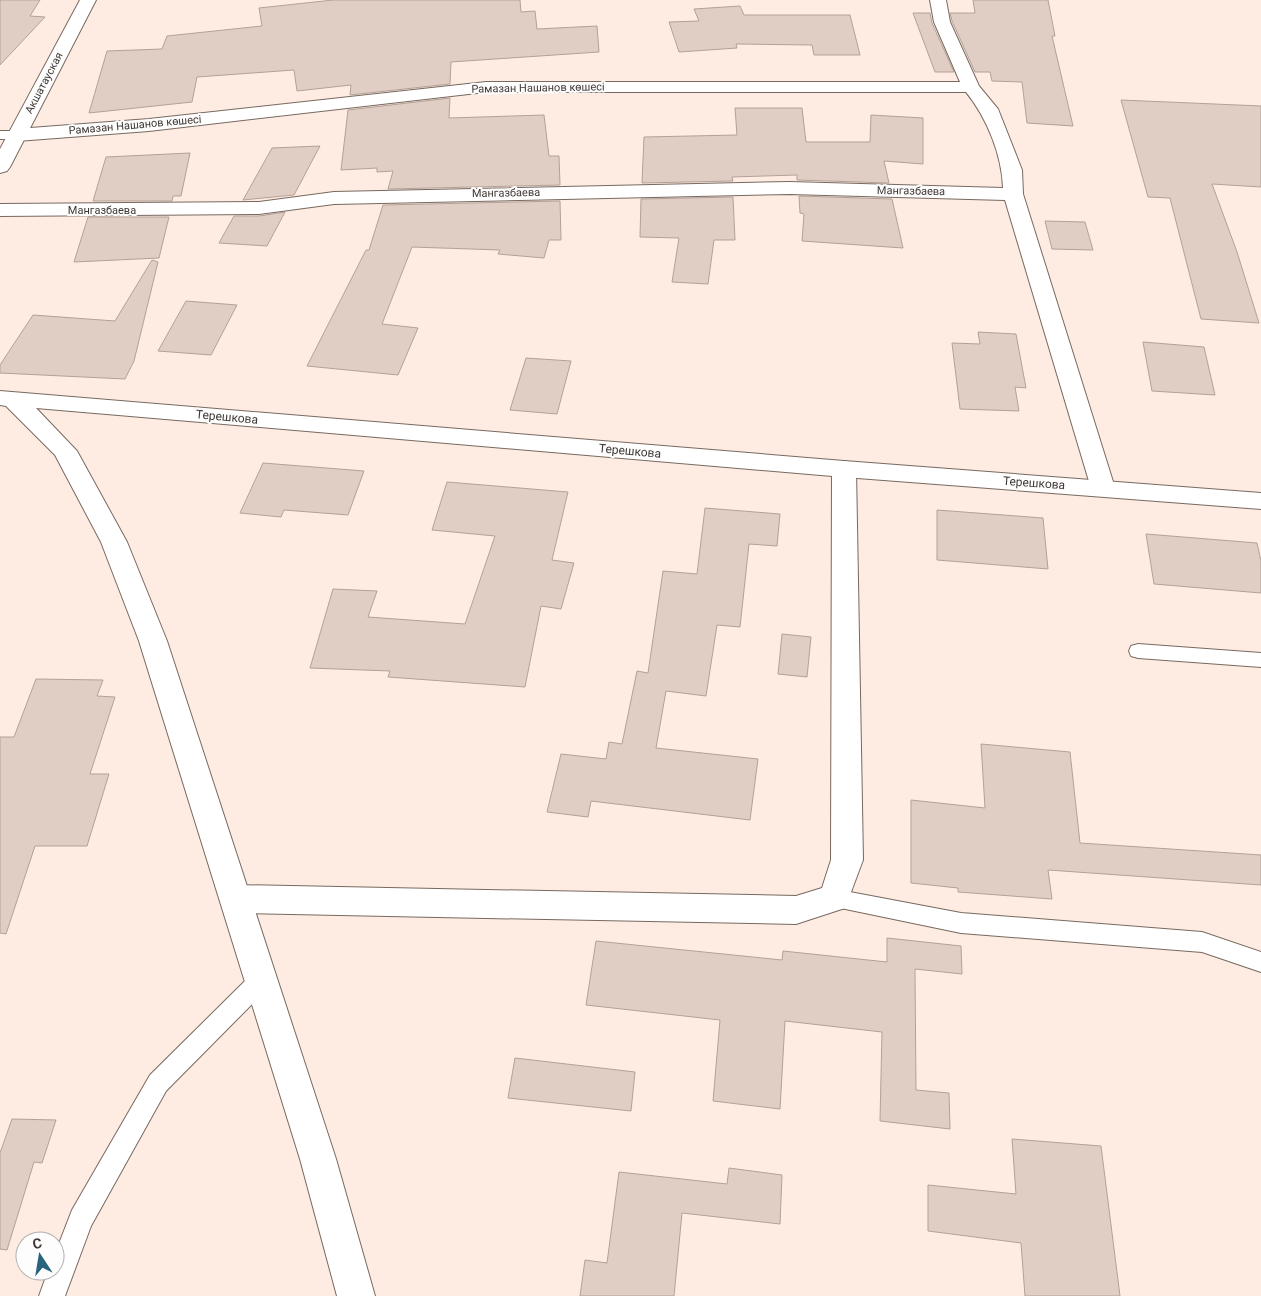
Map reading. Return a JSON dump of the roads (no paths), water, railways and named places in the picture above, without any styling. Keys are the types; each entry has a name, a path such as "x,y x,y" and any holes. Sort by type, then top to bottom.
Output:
{"street":[{"name":"Акшатауская","path":"0,167 8,135 88,0"},
{"path":"938,0 942,22 971,87 989,109 1012,170 1013,194 1103,488"},
{"name":"Рамазан Нашанов көшесі","path":"8,135 150,125 486,87 971,87"},
{"name":"Мангазбаева","path":"0,210 259,208 334,198 790,188 1013,194"},
{"path":"7,399 65,451 114,542 153,641 318,1159 356,1296"},
{"name":"Терешкова","path":"7,399 844,469 1261,501"},
{"path":"236,899 796,910 834,898 847,860 844,469"}],"lane":[{"path":"1138,651 1261,660"},
{"path":"834,898 961,923 1202,942 1261,962"},
{"path":"52,1296 81,1219 158,1083 262,980"}]}
